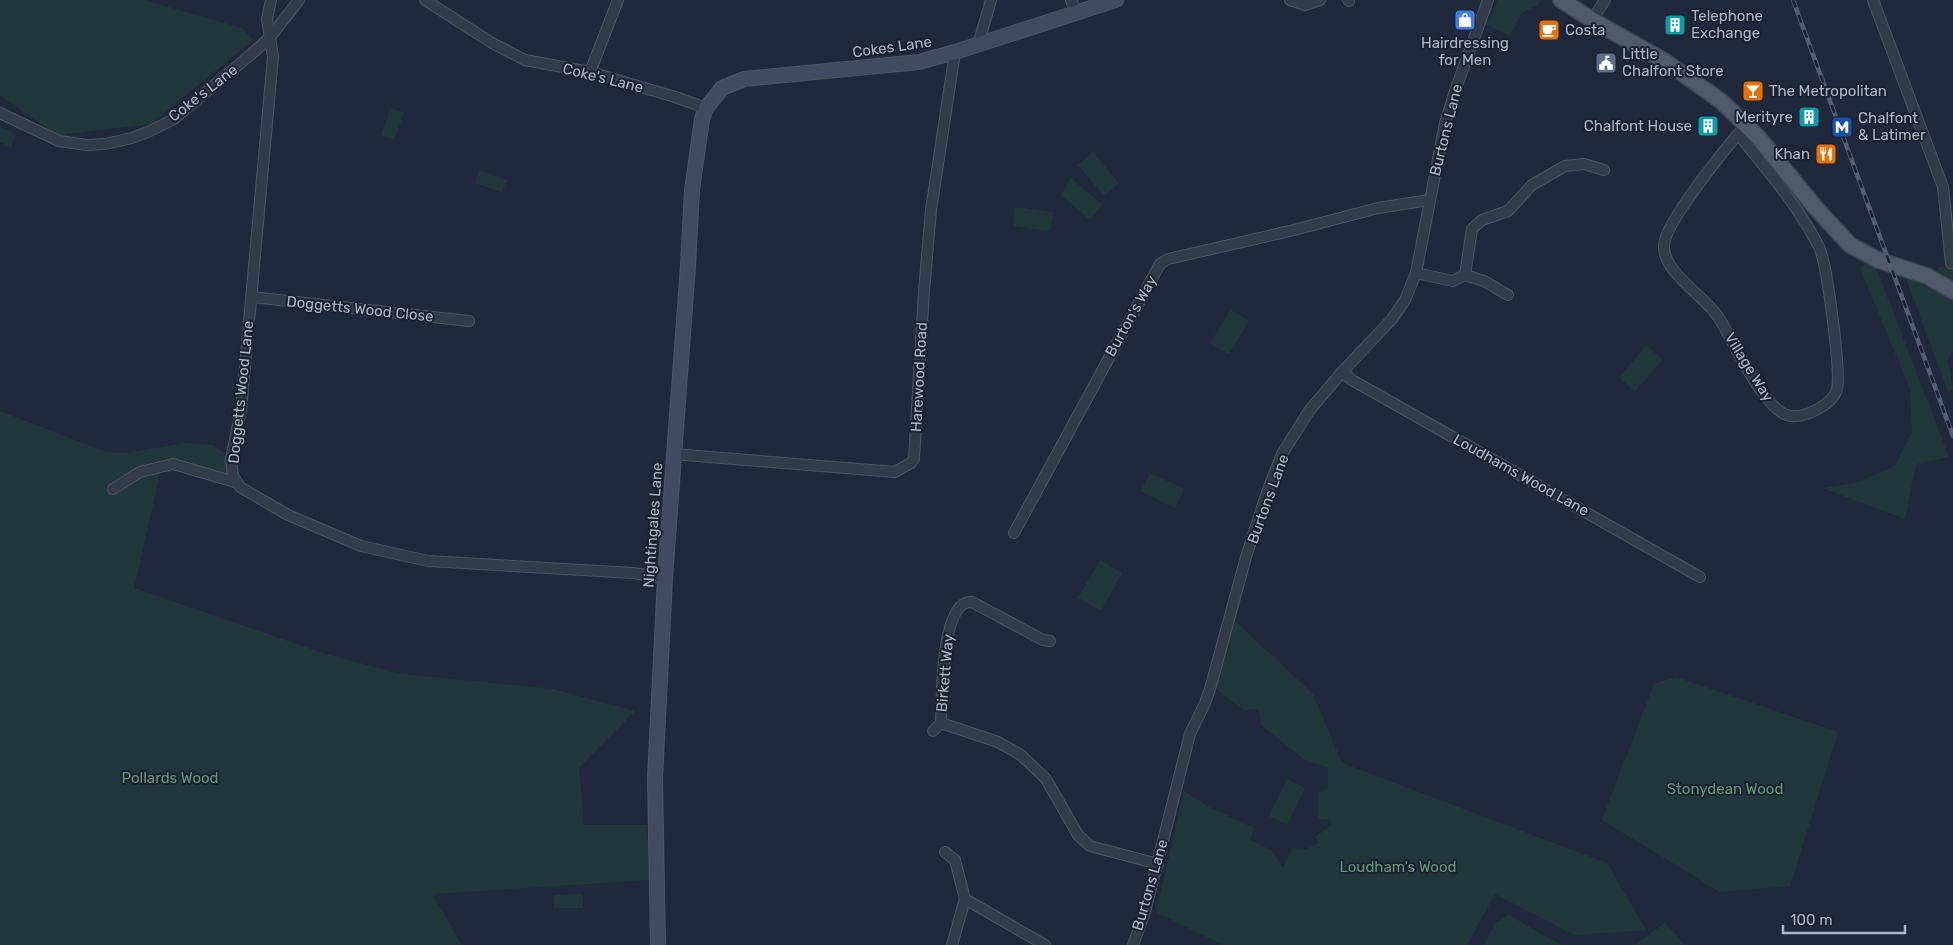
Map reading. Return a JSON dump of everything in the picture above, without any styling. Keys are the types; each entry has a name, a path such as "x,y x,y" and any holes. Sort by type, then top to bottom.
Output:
{"main road":[{"name":"Cokes Lane","path":"706,108 722,88 744,79 919,62 978,45 1073,7 1116,0"},
{"path":"1561,0 1702,86 1850,245 1878,260 1927,276 1953,291"},
{"name":"Nightingales Lane","path":"658,945 655,778 665,578 692,190 702,119 706,108"}],"street":[{"name":"Doggetts Wood Lane","path":"272,0 267,18 273,57 252,297 240,410 231,459 235,482 240,487 288,515 361,546 419,559 633,573 665,578"},
{"name":"Coke's Lane","path":"0,113 59,141 87,145 105,144 132,138 174,119 271,36 299,0"},
{"name":"Coke's Lane","path":"425,0 492,43 525,60 590,72 706,108"},
{"path":"590,72 618,0"},
{"path":"978,45 991,0"},
{"path":"1290,0 1305,5 1320,0"},
{"name":"Burtons Lane","path":"1133,945 1145,912 1158,864 1190,734 1208,696 1246,557 1267,492 1282,454 1309,411 1342,372 1392,319 1406,300 1416,273 1445,123 1488,0"},
{"path":"1592,20 1604,0"},
{"path":"1873,0 1943,186 1952,263"},
{"name":"Harewood Road","path":"673,454 895,472 912,463 914,459 931,210 955,52"},
{"name":"Village Way","path":"1742,129 1804,220 1821,249 1827,274 1837,390 1826,404 1809,414 1790,417 1775,408 1758,388 1717,316 1664,259 1664,244 1669,227 1720,155 1742,129"},
{"path":"1465,275 1472,229 1482,220 1508,211 1532,185 1565,166 1584,164 1604,170"},
{"name":"Burton's Way","path":"1014,533 1160,264 1168,259 1294,230 1378,208 1429,200"},
{"path":"1416,273 1453,281 1465,275 1484,281 1508,295"},
{"name":"Doggetts Wood Close","path":"252,297 469,321"},
{"name":"Loudhams Wood Lane","path":"1342,372 1352,380 1700,578"},
{"path":"113,489 140,472 173,464 235,482"},
{"name":"Birkett Way","path":"1050,641 1042,640 972,602 967,601 962,604 950,626 946,640 937,727 998,742 1021,755 1046,780 1078,835 1090,846 1158,864"},
{"path":"945,852 955,860 965,899 952,945"},
{"path":"965,899 1045,945"}],"green space":[{"path":"0,0 144,0 242,28 253,40 151,124 57,135 0,95"},
{"path":"1497,0 1540,0 1538,5 1521,13 1510,36 1485,24 1494,12"},
{"path":"391,108 404,113 394,140 381,135"},
{"path":"0,127 16,134 11,147 0,142"},
{"path":"1093,152 1119,183 1104,196 1078,165"},
{"path":"479,170 507,180 502,192 475,183"},
{"path":"1071,178 1102,205 1090,220 1061,195"},
{"path":"1015,207 1053,212 1050,231 1013,226"},
{"path":"1873,260 1949,457 1916,464 1905,519 1822,488 1856,483 1895,466 1912,431 1910,389 1860,268"},
{"path":"1939,267 1953,267 1953,284 1936,274"},
{"path":"1908,275 1941,289 1953,300 1953,349 1948,361 1953,389 1948,392 1907,281"},
{"path":"1231,310 1249,321 1229,354 1210,343"},
{"path":"1646,346 1663,359 1635,391 1619,378"},
{"name":"Pollards Wood","path":"0,411 106,452 127,453 184,443 213,445 229,456 228,474 221,484 187,471 161,470 134,588 326,654 401,674 553,689 635,711 579,768 584,825 647,825 650,880 432,894 462,945 0,945"},
{"path":"1150,473 1184,489 1175,508 1141,491"},
{"path":"1100,560 1122,573 1101,611 1078,598"},
{"name":"Loudham's Wood","path":"1235,621 1313,694 1342,763 1607,863 1646,930 1574,935 1495,894 1467,945 1223,945 1156,912 1184,791 1209,807 1254,828 1250,840 1271,850 1283,867 1293,848 1307,849 1319,843 1315,837 1332,825 1330,820 1318,819 1318,792 1328,789 1328,767 1306,761 1261,725 1259,709 1243,710 1214,687"},
{"name":"Stonydean Wood","path":"1676,677 1838,732 1790,886 1720,892 1602,820 1654,684"},
{"path":"1287,779 1305,788 1287,825 1269,816"},
{"path":"583,894 583,908 554,908 554,895"},
{"path":"1509,915 1561,945 1484,945 1495,923"},
{"path":"1665,923 1685,945 1635,945"}],"railway":[{"path":"1793,0 1953,436"}],"place":[{"name":"Hairdressing for Men","path":"1465,20"},
{"name":"Telephone Exchange","path":"1675,25"},
{"name":"Costa","path":"1549,30"},
{"name":"Little Chalfont Store","path":"1606,63"},
{"name":"The Metropolitan","path":"1753,91"},
{"name":"Merityre","path":"1809,117"},
{"name":"Chalfont House","path":"1708,126"},
{"name":"Chalfont & Latimer","path":"1842,127"},
{"name":"Khan","path":"1826,154"}]}
